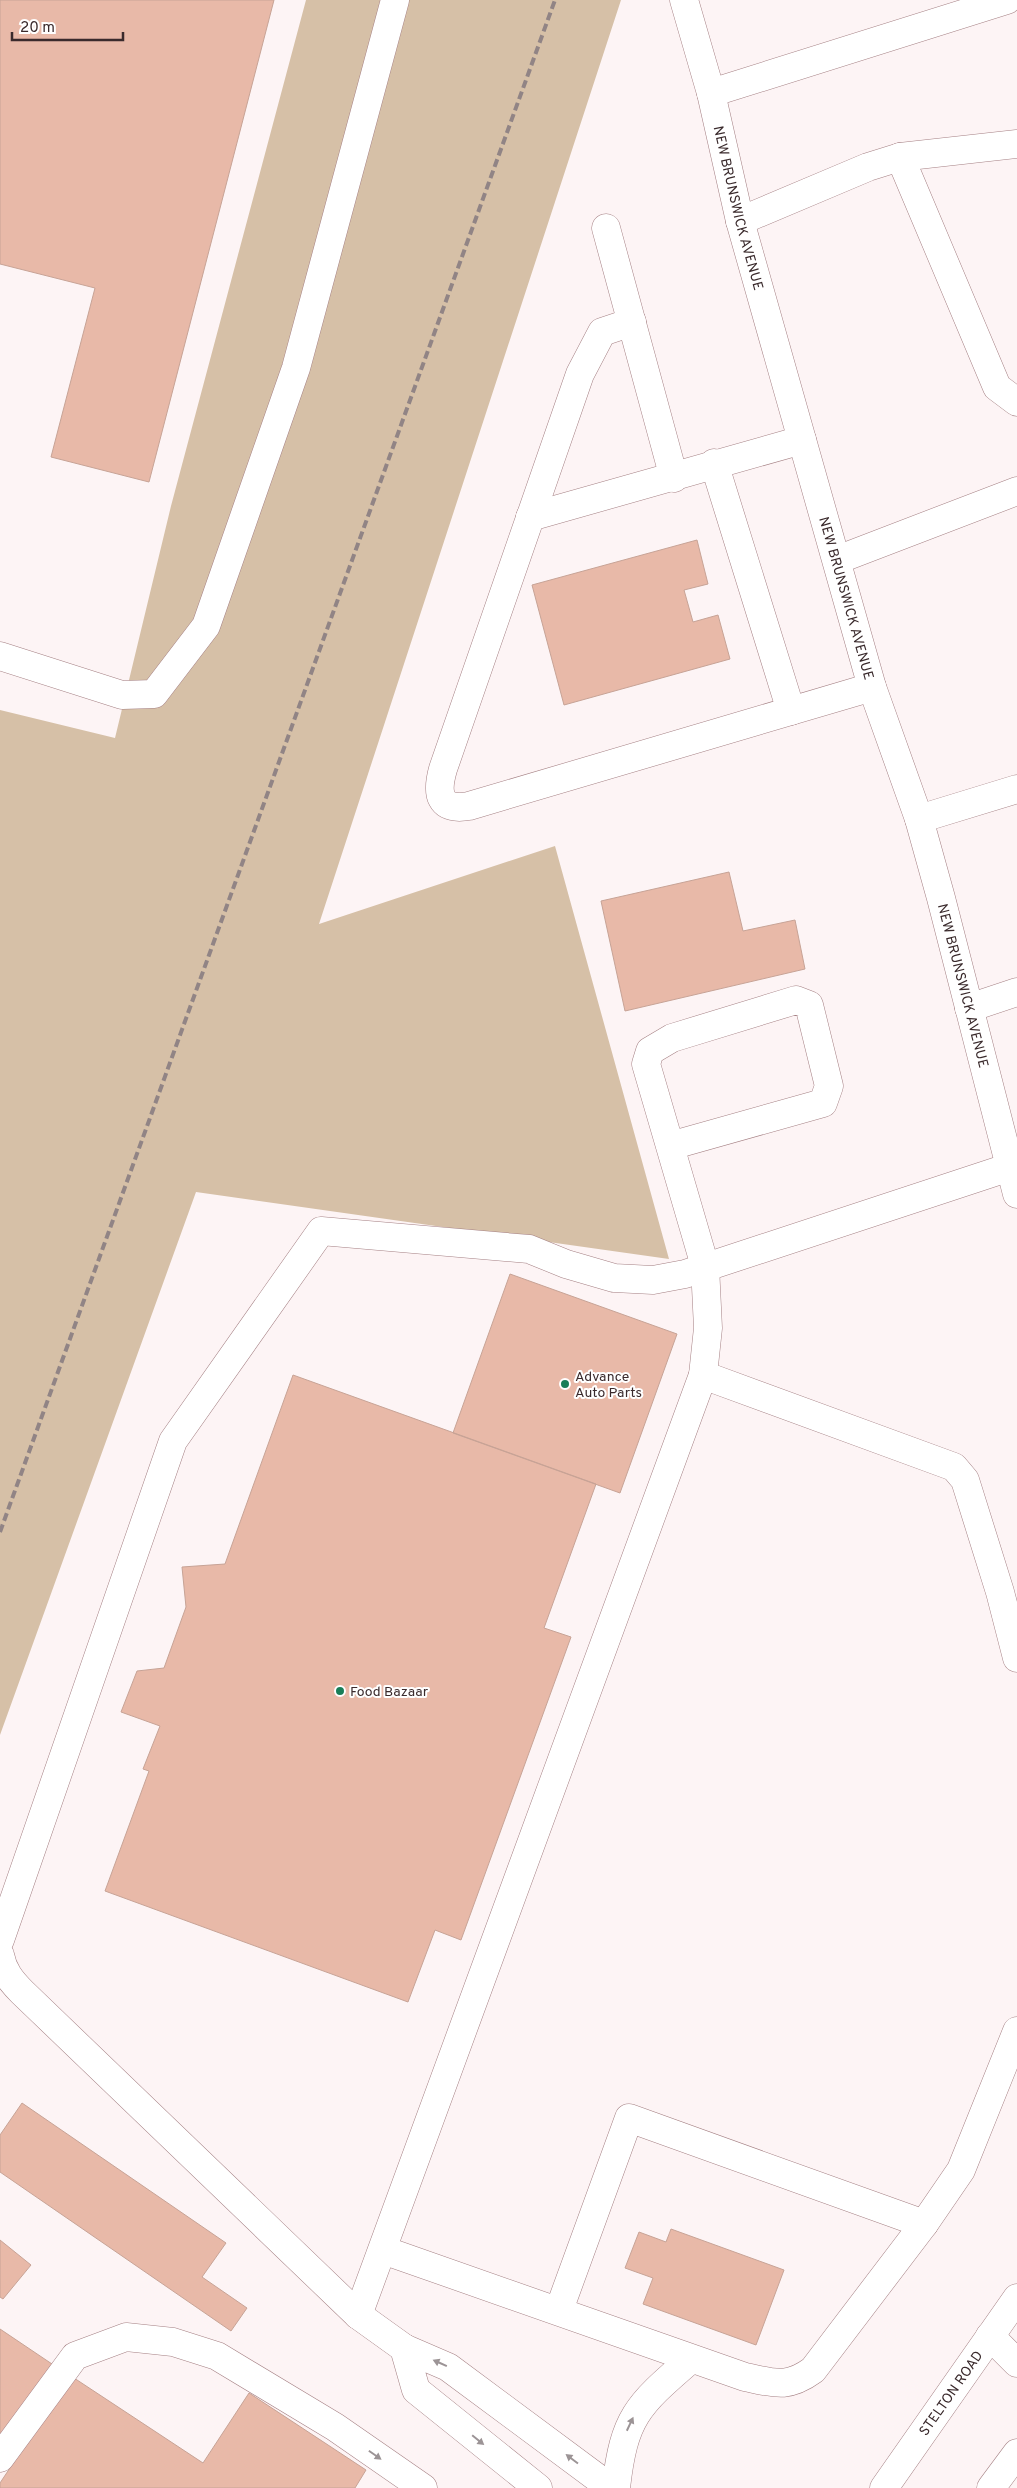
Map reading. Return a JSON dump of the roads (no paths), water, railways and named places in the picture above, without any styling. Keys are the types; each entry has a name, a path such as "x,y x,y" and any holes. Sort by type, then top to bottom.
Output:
{"street":[{"path":"0,656 122,695 154,694 206,626 296,368 395,0"},
{"name":"NEW BRUNSWICK AVENUE","path":"684,0 710,93 740,222 872,687 919,819 1017,1194"},
{"path":"710,93 1007,0"},
{"path":"740,222 868,167 900,157 1017,144"},
{"path":"900,157 997,387 1017,402"},
{"path":"606,228 674,478"},
{"path":"632,322 602,332 580,374 442,769 438,786 440,799 447,805 460,808 469,806 872,687"},
{"path":"530,517 674,478 714,463 802,440"},
{"path":"714,463 791,711"},
{"path":"837,560 1017,491"},
{"path":"919,819 1017,789"},
{"path":"969,1008 1017,992"},
{"path":"358,2315 703,1375 708,1328 705,1266 646,1064 650,1051 672,1038 796,1000 809,1005 829,1086 823,1103 670,1146"},
{"path":"0,1940 173,1440 320,1231 529,1249 566,1264 614,1278 653,1280 685,1274 1010,1166"},
{"path":"703,1375 954,1467 965,1480 1000,1592 1017,1658"},
{"path":"0,1955 2,1966 10,1980 358,2315 404,2348 448,2366 611,2488"},
{"path":"383,2250 559,2310 690,2359 745,2377 782,2384 798,2380 813,2370 924,2224 961,2170 1017,2030"},
{"path":"559,2310 630,2118 924,2224"},
{"name":"STELTON ROAD","path":"884,2488 1017,2298"},
{"path":"990,2336 1017,2363"},
{"path":"0,2458 75,2356 126,2337 173,2342 217,2356 335,2427 405,2479 424,2488"},
{"path":"404,2348 416,2390 538,2488"},
{"path":"616,2488 619,2459 627,2430 636,2411 649,2396 690,2359"},
{"path":"991,2488 1017,2453"}],"railway":[{"path":"0,1532 555,0"}],"place":[{"name":"Advance Auto Parts","path":"565,1384"},
{"name":"Food Bazaar","path":"340,1691"}]}
